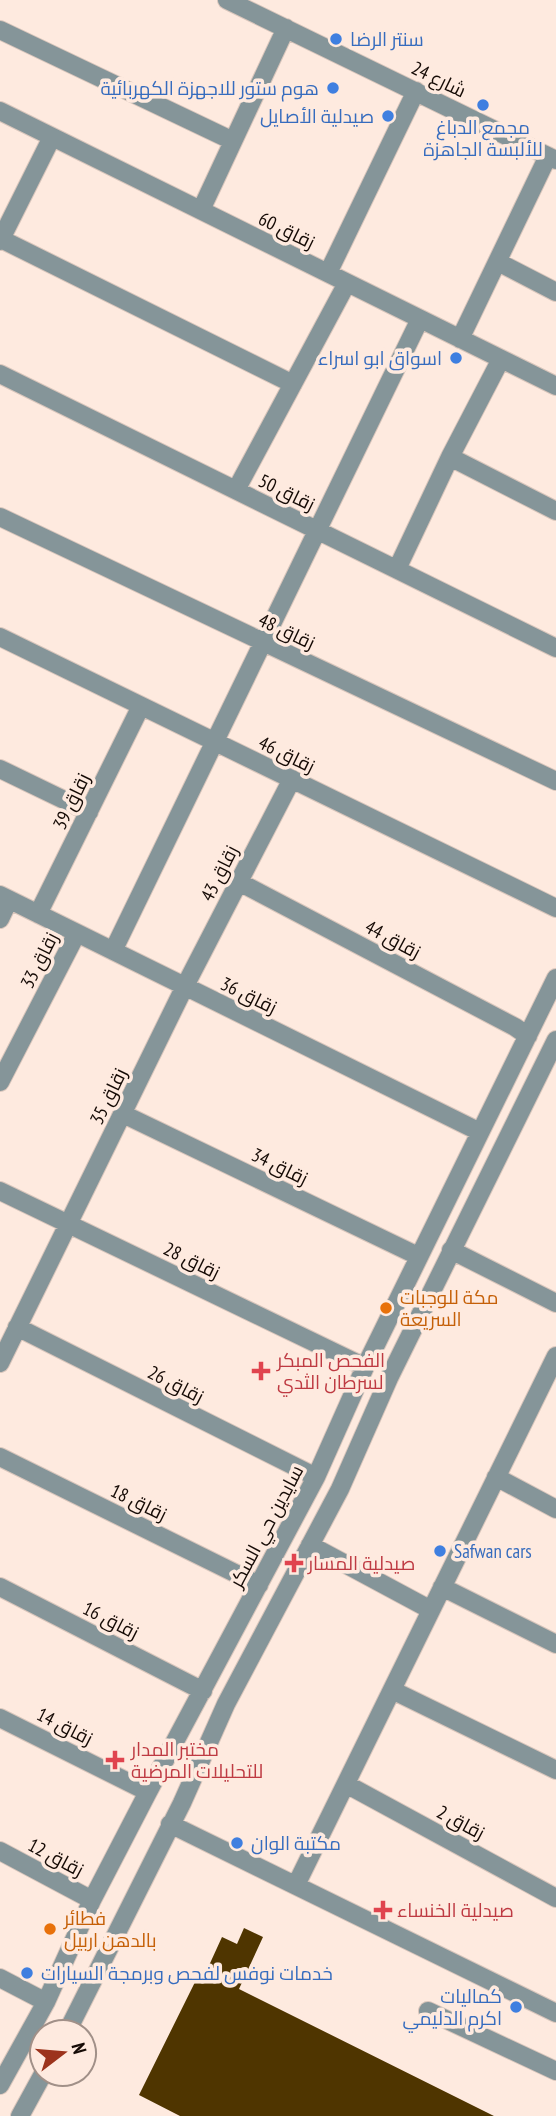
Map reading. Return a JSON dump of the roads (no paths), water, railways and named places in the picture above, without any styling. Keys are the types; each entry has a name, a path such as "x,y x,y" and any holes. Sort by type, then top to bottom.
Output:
{"street":[{"name":"شارع 24","path":"227,0 552,158"},
{"path":"201,210 286,28"},
{"path":"0,30 233,141"},
{"path":"328,273 416,92"},
{"name":"زقاق 60","path":"0,111 556,386"},
{"path":"52,137 0,240 292,384"},
{"path":"460,339 552,158"},
{"path":"498,262 556,292"},
{"path":"236,490 346,283"},
{"path":"113,951 420,319"},
{"path":"397,569 450,457 501,359"},
{"name":"زقاق 50","path":"0,374 556,648"},
{"path":"450,457 556,511"},
{"name":"زقاق 48","path":"0,517 556,782"},
{"name":"زقاق 46","path":"0,638 556,908"},
{"name":"زقاق 39","path":"38,914 141,706"},
{"path":"0,769 89,812"},
{"name":"زقاق 43","path":"185,986 292,779"},
{"name":"زقاق 44","path":"239,882 528,1036"},
{"path":"0,919 5,898"},
{"name":"زقاق 36","path":"5,898 480,1132"},
{"name":"زقاق 33","path":"0,1082 77,933"},
{"name":"سايدين حي السكر","path":"0,2085 46,2001 92,1900 148,1792 316,1477 418,1256 556,978"},
{"name":"زقاق 35","path":"0,1363 185,986"},
{"path":"74,2018 124,1921 226,1703 340,1489 389,1378 556,1040"},
{"name":"زقاق 34","path":"123,1114 418,1256"},
{"name":"زقاق 28","path":"0,1191 365,1367"},
{"path":"452,1250 556,1303"},
{"name":"زقاق 26","path":"18,1327 316,1477"},
{"path":"296,1885 556,1356"},
{"name":"زقاق 18","path":"0,1457 259,1585"},
{"path":"496,1477 556,1509"},
{"path":"310,1545 431,1610"},
{"name":"زقاق 16","path":"0,1587 203,1691"},
{"path":"442,1587 556,1644"},
{"path":"392,1690 556,1770"},
{"name":"زقاق 14","path":"0,1718 148,1792"},
{"name":"زقاق 2","path":"346,1784 556,1898"},
{"path":"170,1824 556,2013"},
{"name":"زقاق 12","path":"0,1851 92,1900"},
{"path":"0,1979 46,2001"},
{"path":"428,2011 556,2071"},
{"path":"19,2116 35,2088"}],"place":[{"name":"سنتر الرضا","path":"336,39"},
{"name":"هوم ستور للاجهزة الكهربائية","path":"333,88"},
{"name":"مجمع الدباغ للألبسة الجاهزة","path":"483,105"},
{"name":"صيدلية الأصايل","path":"388,116"},
{"name":"اسواق ابو اسراء","path":"456,358"},
{"name":"مكة للوجبات السريعة","path":"386,1308"},
{"name":"الفحص المبكر لسرطان الثدي","path":"261,1371"},
{"name":"Safwan cars","path":"440,1551"},
{"name":"صيدلية المسار","path":"294,1563"},
{"name":"مختبر المدار للتحليلات المرضية","path":"115,1760"},
{"name":"مكتبة الوان","path":"237,1843"},
{"name":"صيدلية الخنساء","path":"383,1910"},
{"name":"فطائر بالدهن اربيل","path":"50,1929"},
{"name":"خدمات نوفس لفحص وبرمجة السيارات","path":"27,1973"},
{"name":"كماليات اكرم الدليمي","path":"516,2007"}]}
